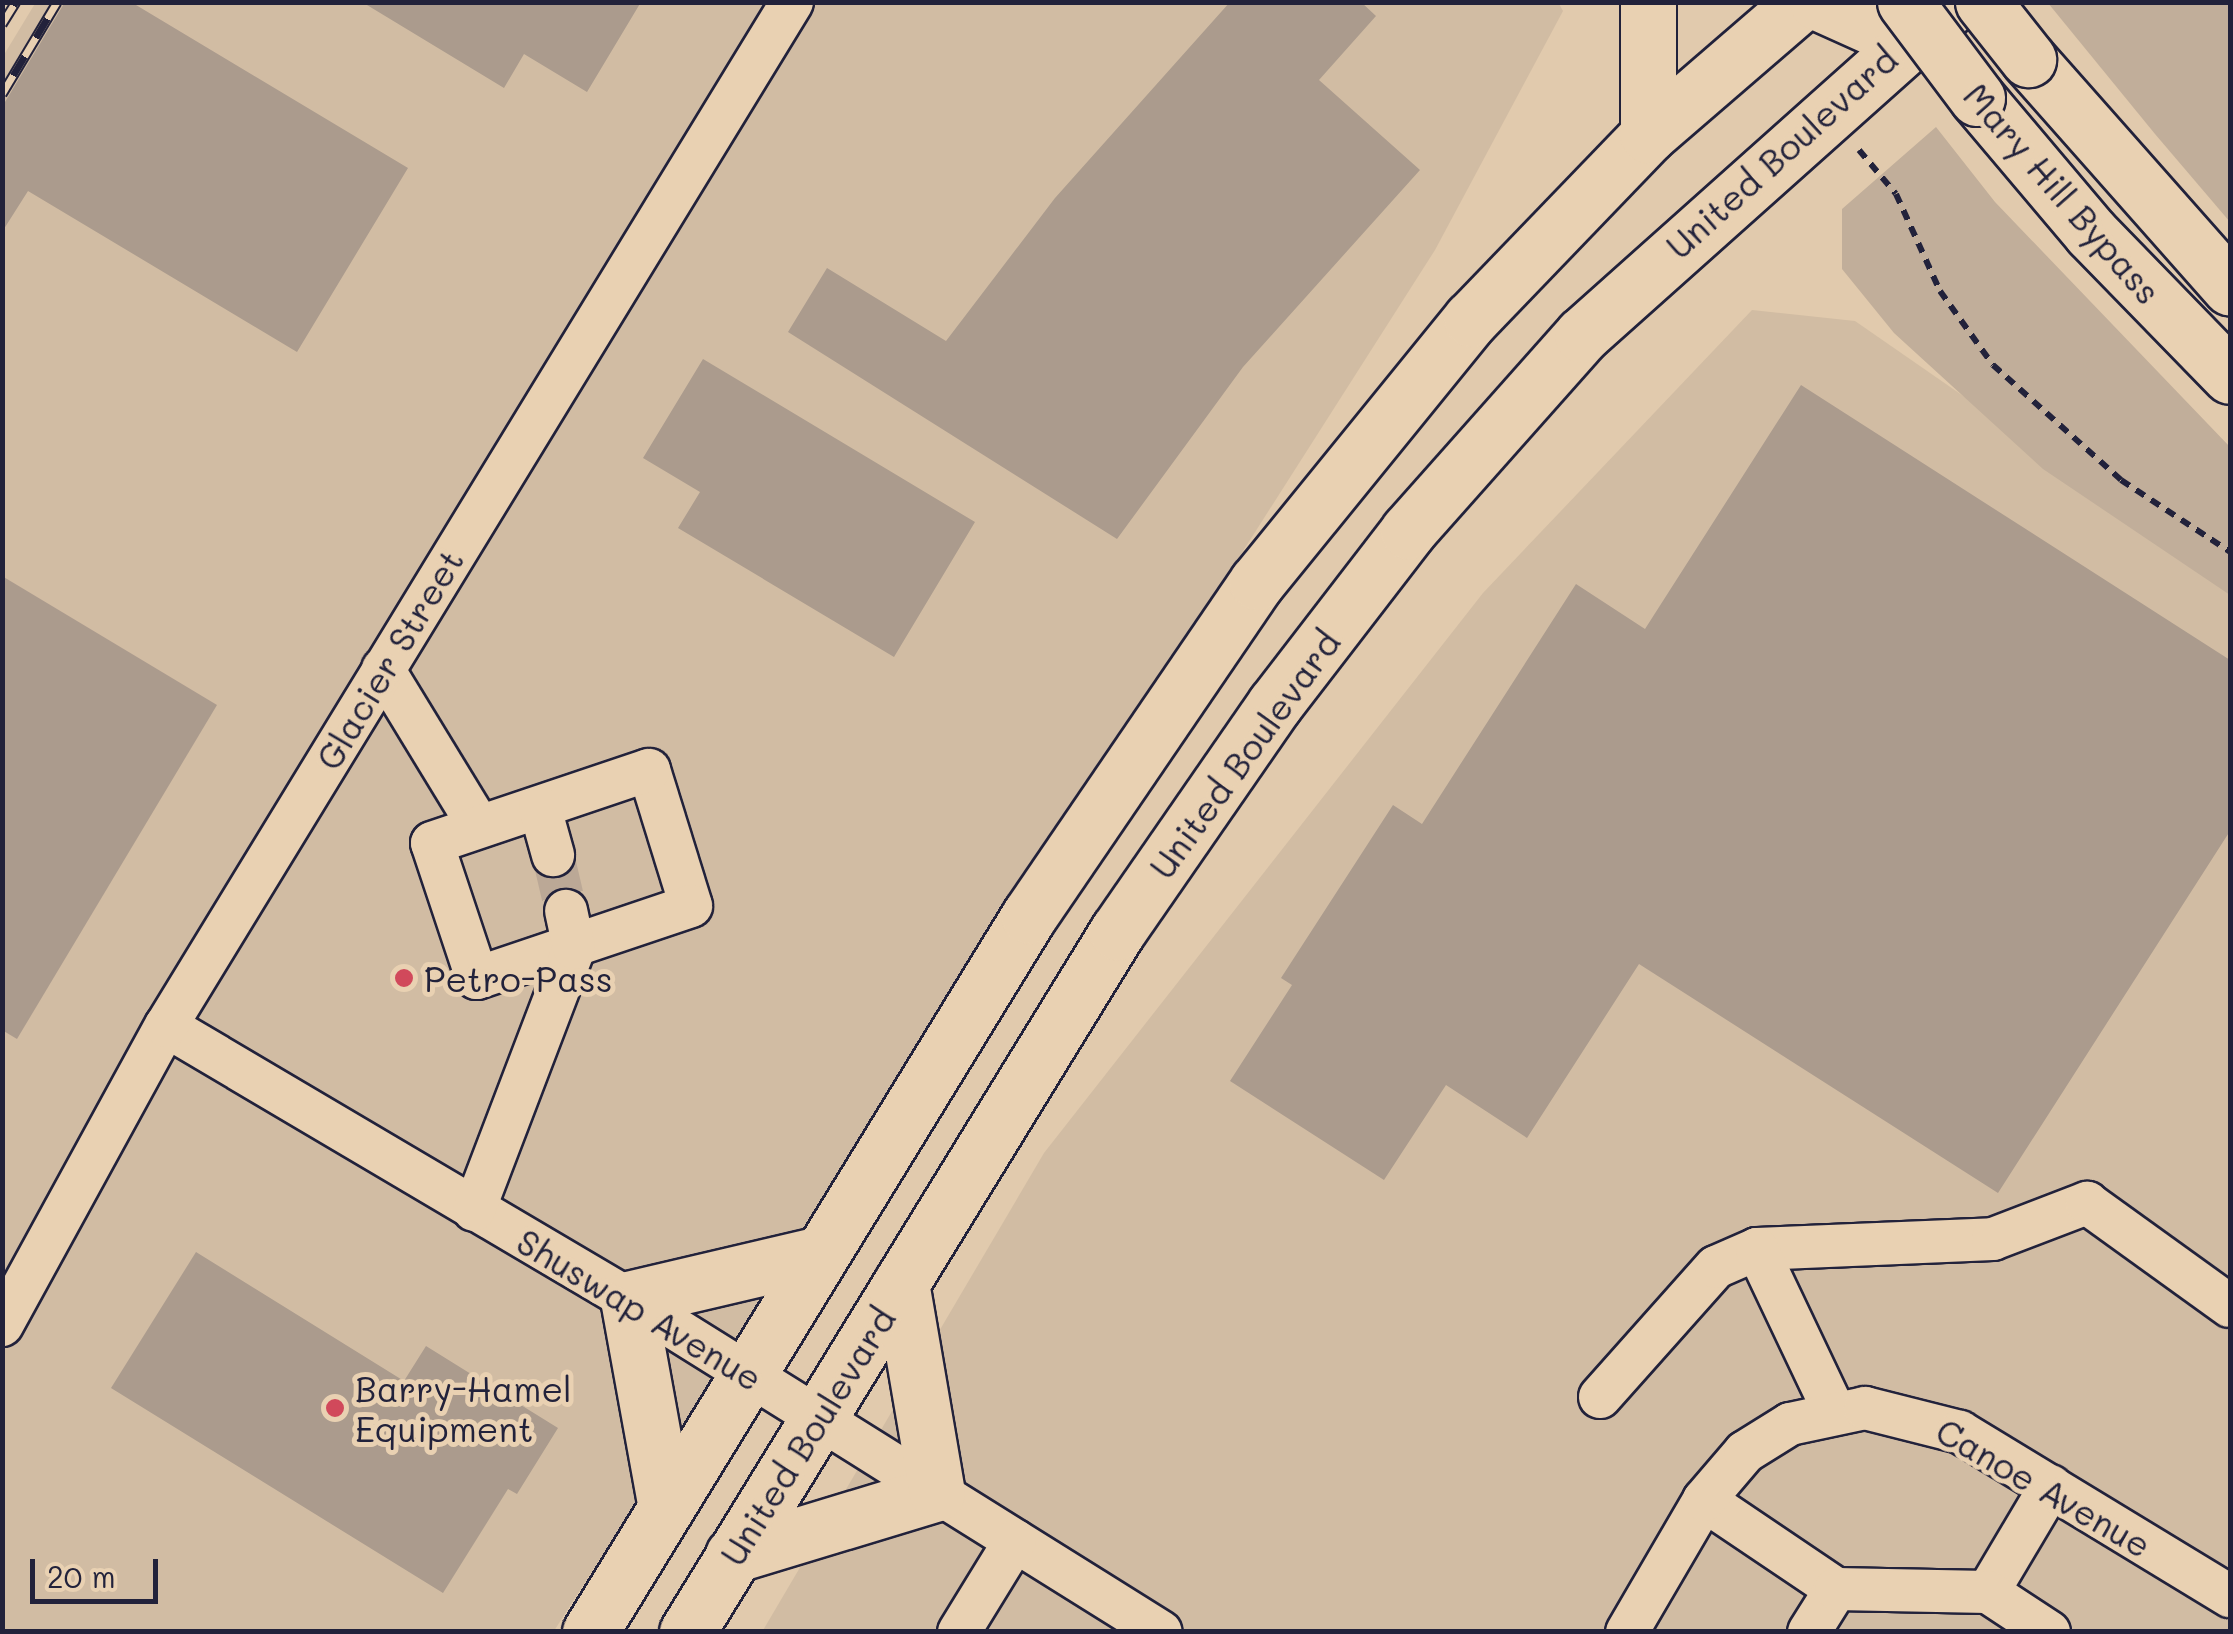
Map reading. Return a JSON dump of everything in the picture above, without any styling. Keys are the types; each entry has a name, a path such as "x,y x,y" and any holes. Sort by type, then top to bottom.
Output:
{"main road":[{"path":"1648,2 1648,135"},
{"path":"590,1632 1029,916 1257,582 1458,333 1648,135 1802,2"},
{"path":"1817,2 1904,22"},
{"name":"United Boulevard","path":"686,1632 1117,932 1275,704 1408,530 1582,335 1904,22 1955,2"},
{"name":"Mary Hill Bypass","path":"1984,2 2028,60 2230,287"},
{"name":"Mary Hill Bypass","path":"1904,22 1977,98 2091,233 2230,376"},
{"path":"666,1508 628,1299 820,1254"},
{"path":"734,1556 937,1493 901,1283"}],"street":[{"name":"Glacier Street","path":"2,1325 166,1026 792,2"},
{"path":"383,668 480,826"},
{"path":"649,770 691,906 570,930 477,978 432,844 540,808 649,770"},
{"path":"540,808 554,855"},
{"path":"474,1210 570,930"},
{"name":"Shuswap Avenue","path":"166,1026 628,1299 1161,1632"},
{"path":"1600,1396 1716,1267 1757,1249 1993,1239 2086,1203 2230,1306"},
{"path":"1757,1249 1834,1411"},
{"name":"Canoe Avenue","path":"1626,1632 1704,1500 1744,1452 1790,1424 1834,1411 1890,1409 1929,1420 2051,1486 2230,1596"},
{"path":"1988,1592 2051,1486"},
{"path":"1704,1500 1836,1589 1988,1592 2049,1632"},
{"path":"959,1632 1015,1540"},
{"path":"1809,1632 1836,1589"}],"path":[{"path":"1856,147 1896,194 1940,292 1993,366 2121,480 2230,552"}],"shaded area":[{"path":"36,2 1558,2 1563,11 1435,250 554,1631 3,1631 2,58"},
{"path":"2048,3 2230,3 2230,222 2155,134"},
{"path":"1936,127 1995,202 2230,447 2230,595 2043,469 1894,333 1842,269 1842,209"},
{"path":"1752,310 1855,321 2230,581 2230,1631 762,1632 1044,1153 1483,593"}],"building":[{"path":"65,2 131,2 408,168 297,352 28,191 2,232 2,107"},
{"path":"362,2 641,2 587,92 524,54 504,88"},
{"path":"1230,2 1361,2 1376,16 1319,80 1420,170 1243,367 1117,539 788,332 827,268 946,341 1055,198"},
{"path":"703,359 975,522 894,657 678,528 700,492 643,458"},
{"path":"1801,385 2230,660 2230,831 1998,1193 1639,964 1527,1138 1446,1085 1384,1180 1230,1081 1292,985 1281,978 1393,805 1422,824 1576,584 1645,629"},
{"path":"2,576 217,705 17,1039 2,1030"},
{"name":"Barry-Hamel Equipment","path":"196,1252 404,1381 426,1346 558,1428 517,1494 508,1489 443,1593 111,1388"}],"tunnel":[{"path":"553,855 566,911"}],"railway":[{"path":"2,24 16,2"},
{"path":"2,94 57,2"}],"place":[{"name":"Petro-Pass","path":"404,978"},
{"name":"Barry-Hamel Equipment","path":"335,1408"}]}
